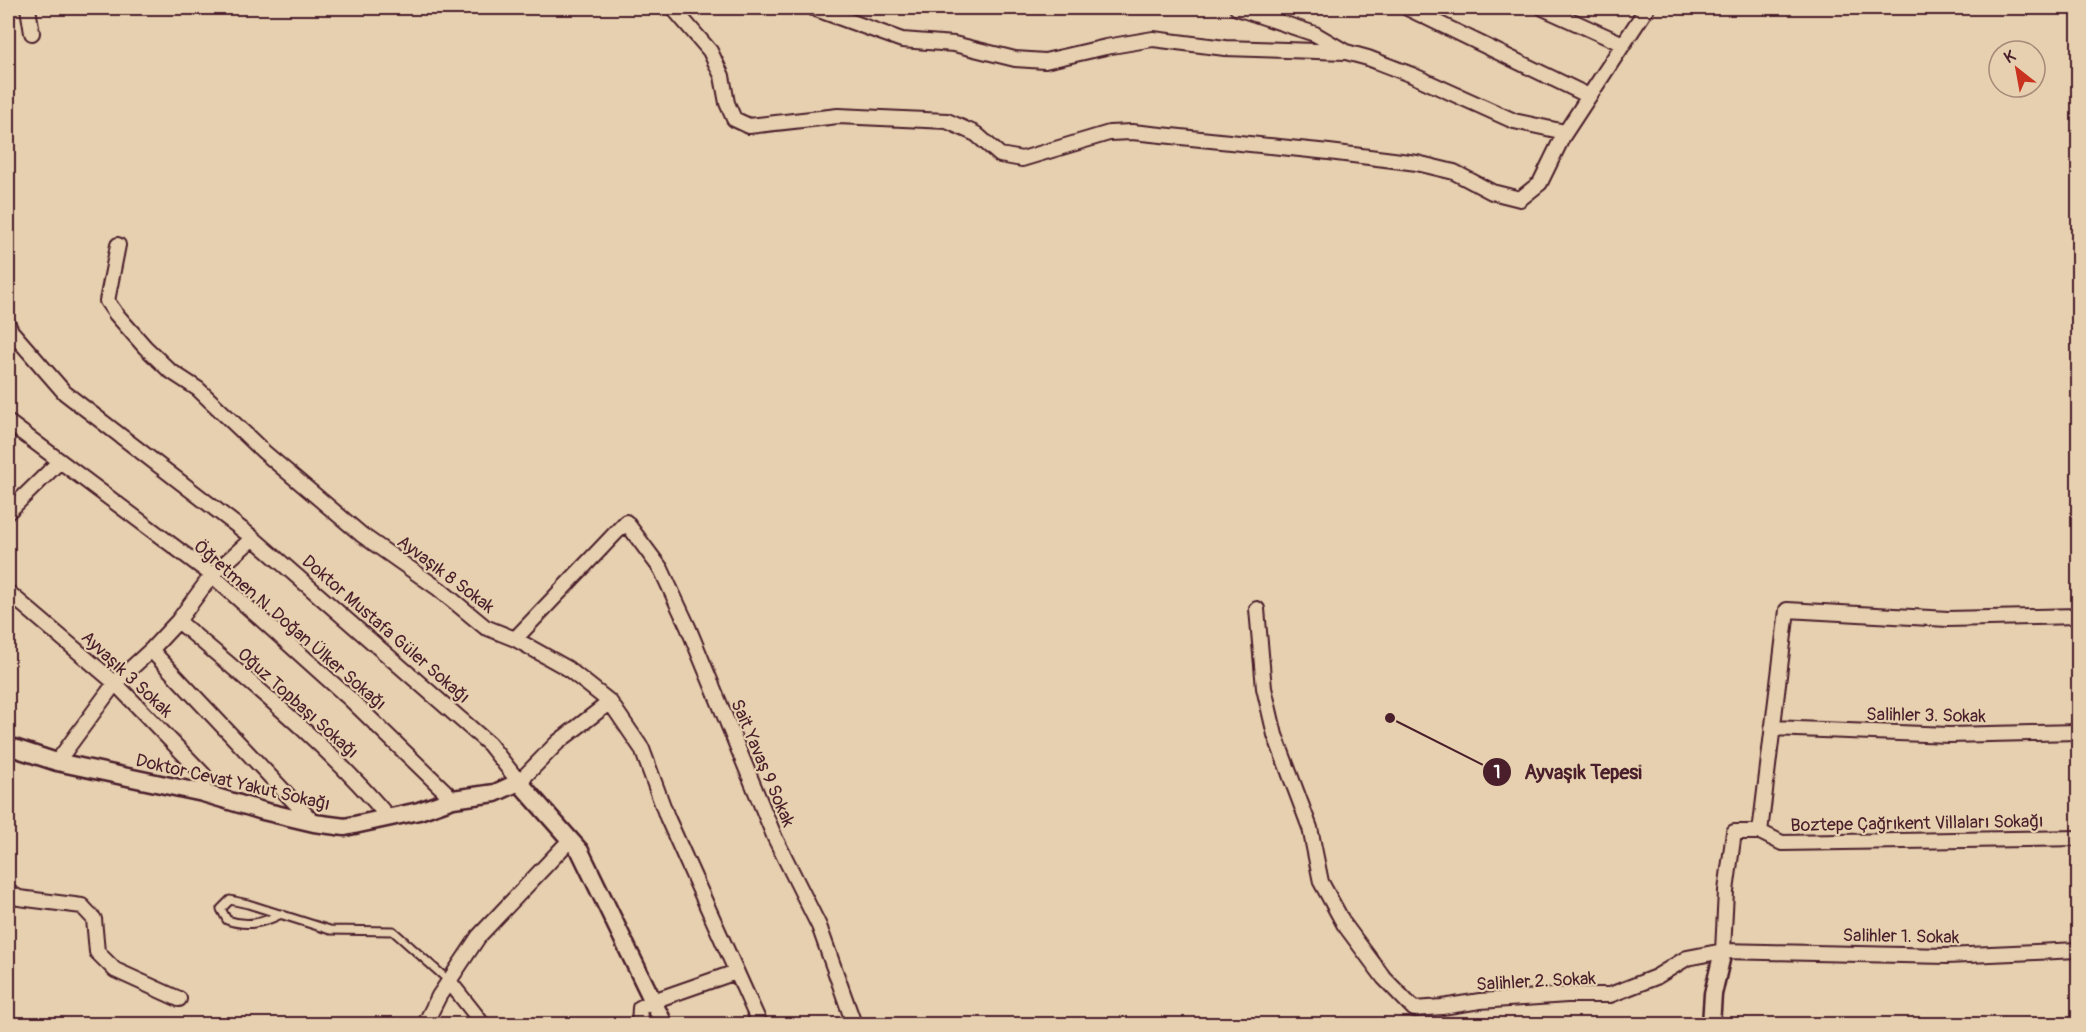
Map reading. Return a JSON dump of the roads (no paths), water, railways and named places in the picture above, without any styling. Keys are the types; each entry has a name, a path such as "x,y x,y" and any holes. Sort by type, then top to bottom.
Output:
{"street":[{"path":"27,8 32,33"},
{"path":"673,8 710,51 722,76 727,103 734,119 749,126 838,116 948,121 976,134 1000,155 1022,159 1108,133 1132,132 1417,163 1454,172 1492,192 1520,199 1540,183 1565,132 1647,8"},
{"path":"822,8 902,40 954,44 1015,59 1045,61 1153,39 1225,48 1346,52 1412,75 1514,121 1565,132"},
{"path":"1237,8 1315,34 1346,52"},
{"path":"1407,8 1589,96"},
{"path":"1543,8 1623,44"},
{"name":"Ayvaşık 8 Sokak","path":"118,245 107,301 145,347 169,370 198,389 264,452 362,536 439,589 485,627 515,639 567,668 610,702 642,749 668,817 760,1024"},
{"name":"Doktor Mustafa Güler Sokağı","path":"8,324 11,331 65,393 253,538 489,744 519,782 580,850 664,1024"},
{"name":"Öğretmen N. Doğan Ülker Sokağı","path":"8,422 212,575 349,698 453,799"},
{"path":"8,512 59,462"},
{"name":"Sait Yavaş 9 Sokak","path":"515,639 626,522 662,569 775,838 819,926 854,1024"},
{"path":"57,762 115,683 178,621 212,575 253,538"},
{"name":"Ayvaşık 3 Sokak","path":"8,592 115,683 204,775 203,793"},
{"name":"Salihler 2. Sokak","path":"1257,609 1264,688 1275,735 1310,828 1321,882 1344,924 1384,978 1414,1009 1567,994 1610,995 1656,977 1687,957 1723,951"},
{"path":"1711,1024 1713,994 1723,951 1726,891 1734,832 1760,832 1787,610 1948,619 2079,616"},
{"name":"Oğuz Topbaşı Sokağı","path":"178,621 268,698 355,779 388,818"},
{"path":"151,650 314,823"},
{"path":"519,782 558,742 610,702"},
{"name":"Salihler 3. Sokak","path":"1773,728 1949,735 2079,732"},
{"name":"Doktor Cevat Yakut Sokağı","path":"8,746 57,762 203,793 314,823 345,827 419,811 453,799 495,793 519,782"},
{"name":"Boztepe Çağrıkent Villaları Sokağı","path":"1760,832 1782,843 2079,838"},
{"path":"425,1024 439,996 479,936 570,840"},
{"path":"8,892 19,898 82,906 94,920 97,952 116,970 179,999"},
{"name":"Salihler 1. Sokak","path":"1723,951 1946,956 2079,950"},
{"path":"639,1024 640,1008 653,1001 736,972"},
{"path":"449,981 482,1024"}],"lane":[{"path":"281,914 268,921 241,925 227,920 221,909 231,900 281,914 330,930 393,931 449,981"}],"place":[{"name":"Ayvaşık Tepesi","path":"1390,718"}]}
